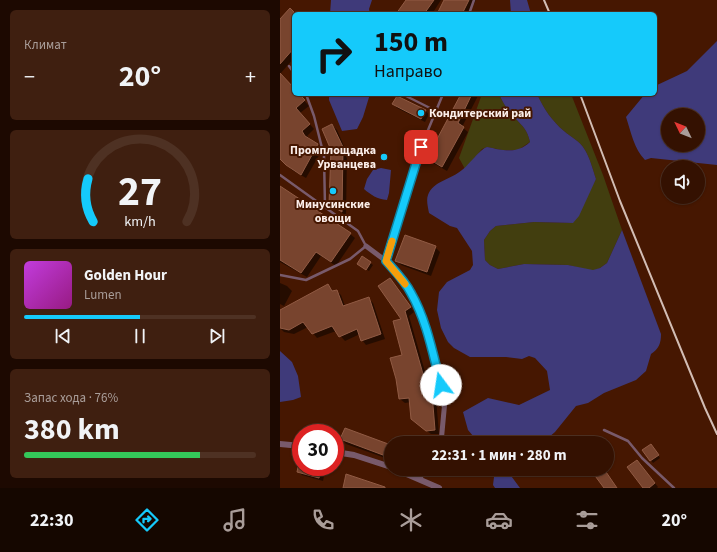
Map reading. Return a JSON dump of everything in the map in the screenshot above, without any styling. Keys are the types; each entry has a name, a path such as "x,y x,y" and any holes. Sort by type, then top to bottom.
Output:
{"street":[{"path":"366,246 386,261 400,277 412,293 424,322 445,400 442,436"},
{"path":"280,444 292,445"},
{"path":"344,453 354,455 384,465"},
{"path":"414,476 439,488"}],"lane":[{"path":"471,12 474,0"},
{"path":"289,66 292,70"},
{"path":"307,96 314,116 324,156 325,207"},
{"path":"406,96 436,111"},
{"path":"386,261 421,147 441,96"},
{"path":"280,176 358,230 366,246 350,259 306,280 280,275"},
{"path":"604,430 628,441 642,458 674,488"}],"shaded area":[{"path":"331,0 372,0 370,12 330,12"},
{"path":"510,0 527,0 530,12 511,12"},
{"path":"717,41 717,165 705,164 705,160 670,160 651,158 645,160 641,156 635,146 626,117 643,96 657,96 657,85 687,71"},
{"path":"329,96 369,96 363,117 357,129 342,131 329,100"},
{"path":"481,96 500,96 508,110 526,131 530,142 518,150 502,150 487,147 482,149 465,169 459,158"},
{"path":"500,96 538,96 545,110 552,119 583,147 596,179 579,216 573,223 534,222 496,226 490,231 484,240 485,260 490,265 498,269 524,264 568,265 593,270 600,268 607,263 622,230 661,334 659,346 651,354 646,371 636,380 604,393 588,403 576,406 550,436 473,436 468,430 463,412 488,398 519,405 550,390 547,371 535,358 529,356 522,359 506,357 470,357 454,348 448,342 441,328 437,310 439,292 447,282 470,270 473,265 472,251 457,228 450,226 429,213 427,204 428,195 434,186 462,170 484,148 514,150 522,148 530,142 526,131 508,110"},
{"path":"538,96 572,96 603,175 622,230 607,263 593,271 568,265 524,264 498,269 490,265 485,260 484,240 490,231 496,226 534,222 572,223 596,179 583,147 578,141 564,131 545,110"},
{"path":"381,168 391,170 387,200 380,199 364,189 367,179 373,170"},
{"path":"280,351 292,362 298,376 301,397 280,402"},
{"path":"494,476 511,476 520,488 495,488 493,485"}],"building":[{"path":"406,0 434,0 425,12 397,12"},
{"path":"444,0 469,0 463,12 438,12"},
{"path":"290,8 294,12 292,12 292,50 280,64 280,19"},
{"path":"280,73 292,86 292,96 301,96 305,100 296,108 310,124 302,131 305,136 318,144 301,175 280,159"},
{"path":"397,96 426,110 421,119 392,104"},
{"path":"460,96 471,96 458,123 464,127 442,167 427,158"},
{"path":"332,124 343,147 342,212 329,204 331,150 322,129"},
{"path":"280,186 351,233 331,262 316,252 301,273 280,260"},
{"path":"405,235 436,246 427,272 395,261"},
{"path":"362,256 371,262 366,270 357,264"},
{"path":"390,278 411,307 405,311 423,374 428,373 432,393 435,430 426,431 411,419 409,398 399,399 396,379 390,358 402,355 393,321 401,319 378,286"},
{"path":"328,284 332,291 337,290 343,306 369,297 381,334 361,341 357,329 339,337 332,326 312,334 303,322 289,330 280,328 280,310"},
{"path":"345,428 384,442 384,455 344,440"},
{"path":"651,444 659,455 650,461 642,450"},
{"path":"637,460 655,483 649,488 643,488 627,467"},
{"path":"346,474 385,487 385,488 343,488"},
{"path":"595,476 609,476 617,488 604,488"}],"railway":[{"path":"544,0 549,12"},
{"path":"581,96 620,201 717,434"}],"slow traffic":[{"path":"392,241 386,261 405,284"}],"place":[{"name":"Кондитерский рай","path":"421,113"},
{"name":"Промплощадка Урванцева","path":"384,157"},
{"name":"Минусинские овощи","path":"333,191"}],"route":[{"path":"421,147 386,261 412,293 424,322 441,385"}]}
